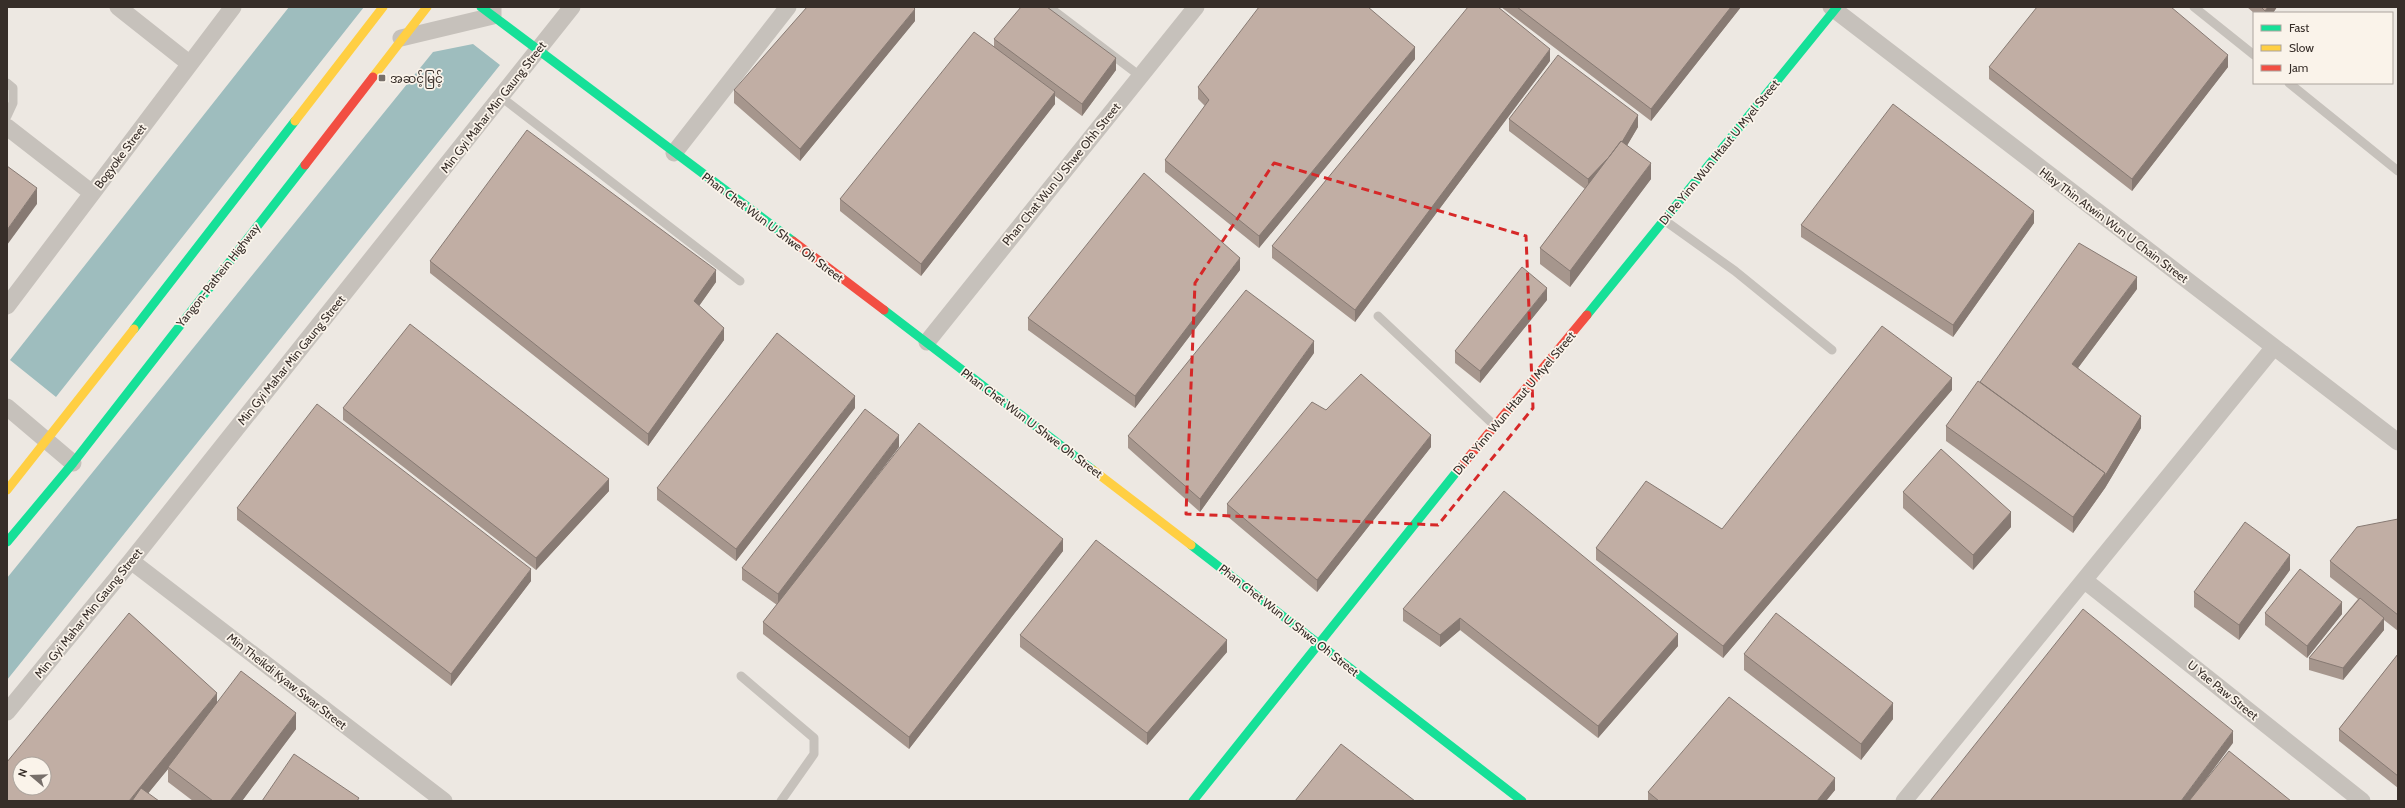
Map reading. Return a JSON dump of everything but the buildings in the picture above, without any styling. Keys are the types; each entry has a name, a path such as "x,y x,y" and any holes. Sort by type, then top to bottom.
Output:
{"street":[{"path":"118,7 190,64"},
{"name":"Bogyoke Street","path":"7,306 233,7"},
{"path":"7,490 47,441 383,7"},
{"name":"Yangon-Pathein Highway","path":"7,542 73,463 401,38 427,7"},
{"name":"Min Gyi Mahar Min Gaung Street","path":"7,712 131,561 572,7"},
{"path":"674,153 788,7"},
{"name":"Phan Chat Wun U Shwe Ohh Street","path":"927,342 1196,7"},
{"name":"Di Pe Yinn Wun Htaut U Myel Street","path":"1193,801 1494,425 1664,220 1834,8"},
{"name":"Hlay Thin Atwin Wun U Chain Street","path":"1834,8 2398,442"},
{"path":"401,38 489,10"},
{"name":"Phan Chet Wun U Shwe Oh Street","path":"489,10 538,50 927,342 1522,801"},
{"path":"7,127 92,193"},
{"path":"1904,801 2274,347"},
{"path":"7,407 73,463"},
{"name":"Min Theikdi Kyaw Swar Street","path":"131,561 444,801"},
{"name":"U Yae Paw Street","path":"2084,580 2362,801"}],"lane":[{"path":"1049,7 1140,76"},
{"path":"2194,7 2253,54"},
{"path":"7,84 13,88 13,103 7,116"},
{"path":"2289,84 2398,171"},
{"path":"501,97 740,281"},
{"path":"1664,220 1735,271 1832,350"},
{"path":"1378,316 1494,425"},
{"path":"741,676 814,738 814,754 781,801"}],"highlighted area":[{"path":"1274,163 1526,236 1533,408 1438,525 1186,514 1195,283"}],"water":[{"path":"289,7 364,7 56,397 10,360"},
{"path":"473,44 500,65 7,680 7,578 433,52"}],"traffic: fast":[{"path":"481,7 793,241"},
{"path":"1587,315 1837,7"},
{"path":"134,329 295,121"},
{"path":"7,542 73,463 305,165"},
{"path":"884,310 1093,470"},
{"path":"1193,801 1458,470"},
{"path":"1191,545 1522,801"}],"traffic: slow":[{"path":"295,121 383,7"},
{"path":"373,77 427,7"},
{"path":"7,490 134,329"},
{"path":"1093,470 1191,545"}],"traffic: jam":[{"path":"305,165 373,77"},
{"path":"793,241 884,310"},
{"path":"1458,470 1587,315"}],"place":[{"name":"အဆင့်မြင့်","path":"382,78"}]}
